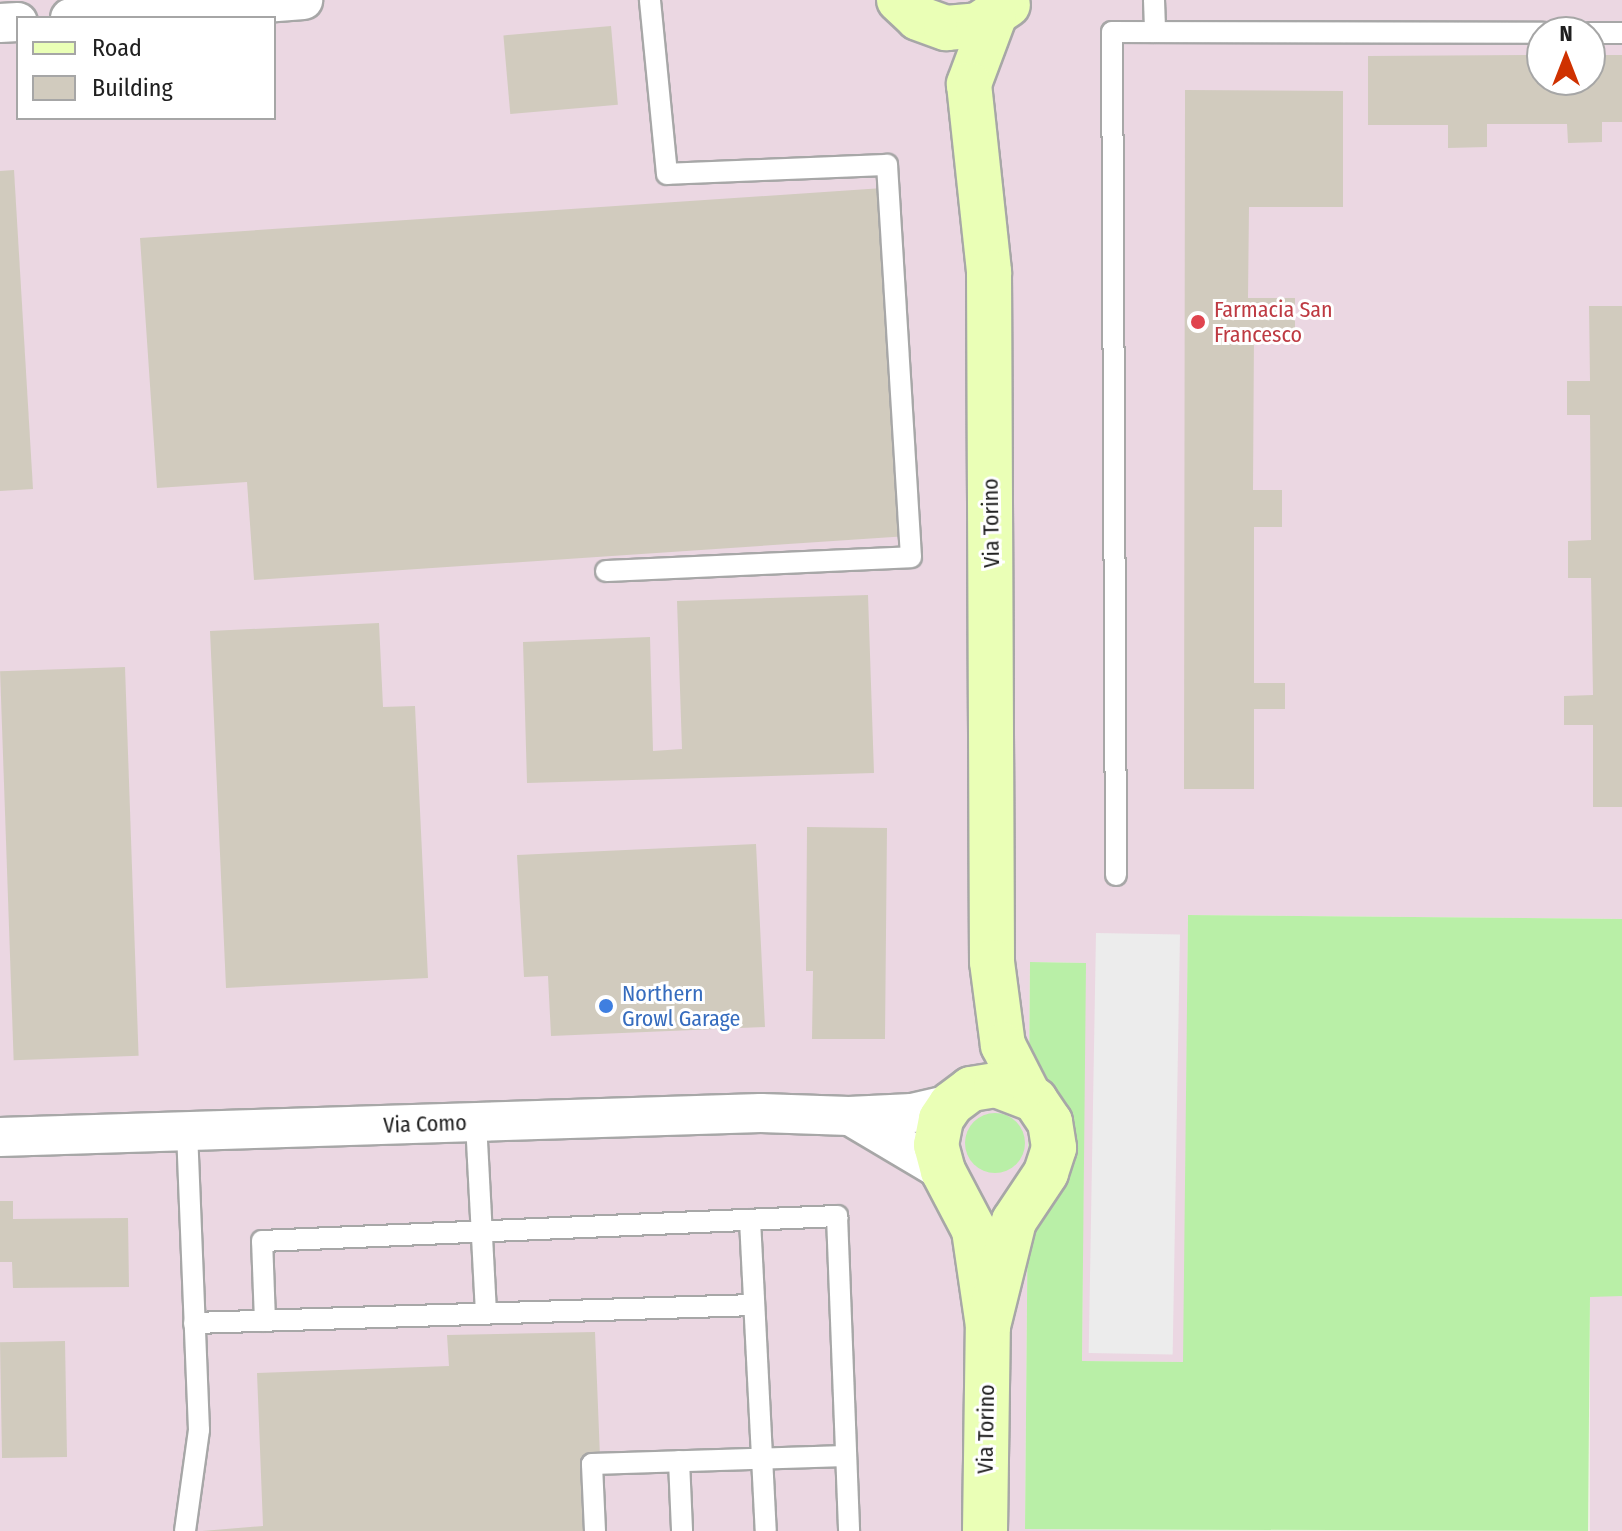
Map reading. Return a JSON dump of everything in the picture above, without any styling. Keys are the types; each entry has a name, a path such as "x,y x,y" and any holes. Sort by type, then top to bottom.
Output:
{"street":[{"path":"96,16 303,0"},
{"name":"Via Torino","path":"913,11 961,28 1003,8"},
{"name":"Via Torino","path":"988,1326 1014,1221 1050,1165 1054,1139 1046,1114 1028,1094 1003,1045 992,962 989,272 969,84 1003,8"},
{"name":"Via Torino","path":"913,11 969,84"},
{"name":"Via Torino","path":"985,1531 988,1326 974,1230 948,1178 937,1136 954,1101 992,962"},
{"path":"954,1101 996,1085 1028,1094"},
{"name":"Via Como","path":"0,1137 476,1122 849,1116 912,1113 954,1101"},
{"path":"849,1116 976,1199 994,1202 1034,1187"}],"lane":[{"path":"606,571 911,557 887,165 667,174 650,0"},
{"path":"1154,0 1155,32"},
{"path":"1116,875 1112,32 1526,33"},
{"path":"476,1122 486,1314"},
{"path":"185,1531 199,1430 187,1131"},
{"path":"265,1321 262,1241 837,1216 849,1531"},
{"path":"750,1220 766,1531"},
{"path":"194,1323 754,1305"},
{"path":"595,1531 592,1464 846,1456"},
{"path":"679,1461 682,1531"}],"shaded area":[{"path":"0,0 1622,0 1622,919 1188,915 1184,1362 1082,1361 1085,963 1030,962 1025,1529 1216,1531 0,1531"},
{"path":"1096,933 1180,934 1173,1354 1089,1353"},
{"path":"1590,1296 1622,1296 1622,1531 1590,1531"}],"green space":[{"path":"1188,915 1622,919 1622,1296 1590,1297 1588,1531 1025,1529 1030,962 1086,963 1082,1361 1183,1362"},
{"path":"995,1113 1016,1122 1025,1143 1016,1164 995,1173 974,1164 965,1143 974,1122"}],"building":[{"path":"611,26 618,105 510,114 503,35"},
{"path":"1526,55 1526,96 1606,96 1606,55 1622,55 1622,122 1602,122 1602,142 1568,143 1567,124 1487,124 1487,147 1448,148 1448,125 1368,125 1368,56"},
{"path":"1185,90 1343,91 1343,207 1249,207 1248,298 1295,298 1295,334 1254,334 1253,490 1282,490 1282,527 1254,527 1254,683 1285,683 1285,709 1254,709 1254,789 1184,789"},
{"path":"14,170 33,489 0,491 0,171"},
{"path":"883,188 908,536 254,580 247,482 157,488 140,238"},
{"path":"1589,306 1622,306 1622,807 1593,807 1593,725 1564,725 1564,696 1593,695 1591,578 1568,578 1568,541 1591,540 1590,415 1567,415 1567,381 1590,381"},
{"path":"868,595 874,773 527,783 523,642 650,637 653,751 682,749 677,601"},
{"path":"379,623 383,707 415,706 428,978 226,988 210,631"},
{"path":"125,667 139,1056 14,1060 0,671"},
{"path":"807,827 887,828 885,1039 812,1039 813,971 806,971"},
{"path":"756,844 765,1027 551,1036 548,976 524,977 517,855"},
{"path":"0,1201 13,1201 13,1219 128,1218 129,1287 13,1288 12,1262 0,1262"},
{"path":"595,1332 600,1457 583,1455 586,1531 202,1531 263,1526 257,1373 449,1366 447,1335"},
{"path":"65,1341 67,1457 2,1458 0,1342"}],"place":[{"name":"Farmacia San Francesco","path":"1198,322"},
{"name":"Northern Growl Garage","path":"606,1006"}]}
